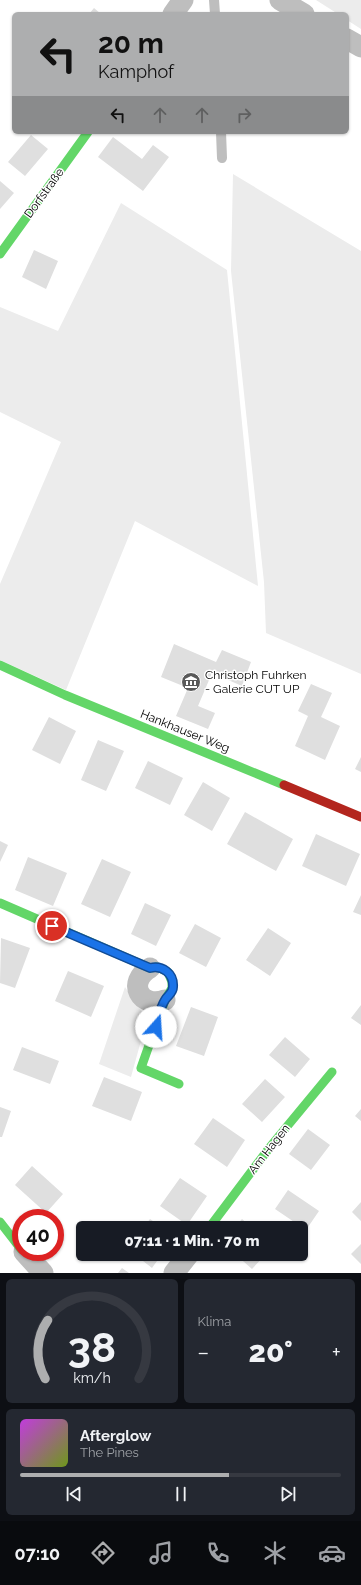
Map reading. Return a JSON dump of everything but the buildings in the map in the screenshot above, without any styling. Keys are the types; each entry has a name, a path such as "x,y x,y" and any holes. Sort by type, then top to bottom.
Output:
{"street":[{"path":"174,12 183,0"},
{"path":"280,0 301,12"},
{"path":"349,40 361,47"},
{"name":"Dorfstraße","path":"0,254 87,134"},
{"name":"Hankhauser Weg","path":"0,666 66,695 361,817"},
{"path":"0,903 150,968"},
{"path":"150,968 143,972 138,979 138,988 141,996 150,1002 165,1000"},
{"path":"165,1000 141,1068 179,1084"},
{"name":"Am Hagen","path":"213,1221 270,1147 332,1072"},
{"path":"0,1222 12,1237"},
{"path":"33,1261 44,1273"},
{"path":"174,1273 183,1261"}],"lane":[{"path":"214,0 215,12"},
{"path":"221,134 222,158"}],"shaded area":[{"path":"316,0 361,0 361,29 349,21 349,12 335,12"},
{"path":"233,174 361,251 361,674 266,633 264,582 231,271"},
{"path":"121,203 227,270 258,586 135,521 66,690 0,660 0,584 61,442 0,412 0,307 58,331"},
{"path":"125,987 147,1019 131,1077 99,1064"}],"traffic: fast":[{"path":"0,254 87,134"},
{"path":"0,665 65,695 284,785"},
{"path":"0,903 150,968 157,967 168,972 172,982 172,988 165,1000 141,1068 179,1084"},
{"path":"214,1221 270,1147 332,1072"},
{"path":"0,1222 12,1237"}],"traffic: jam":[{"path":"284,785 361,817"}],"place":[{"name":"Christoph Fuhrken - Galerie CUT UP","path":"191,682"}],"route":[{"path":"52,926 150,968 158,966 167,971 173,980 173,988 170,996 165,1000 156,1027"}]}
